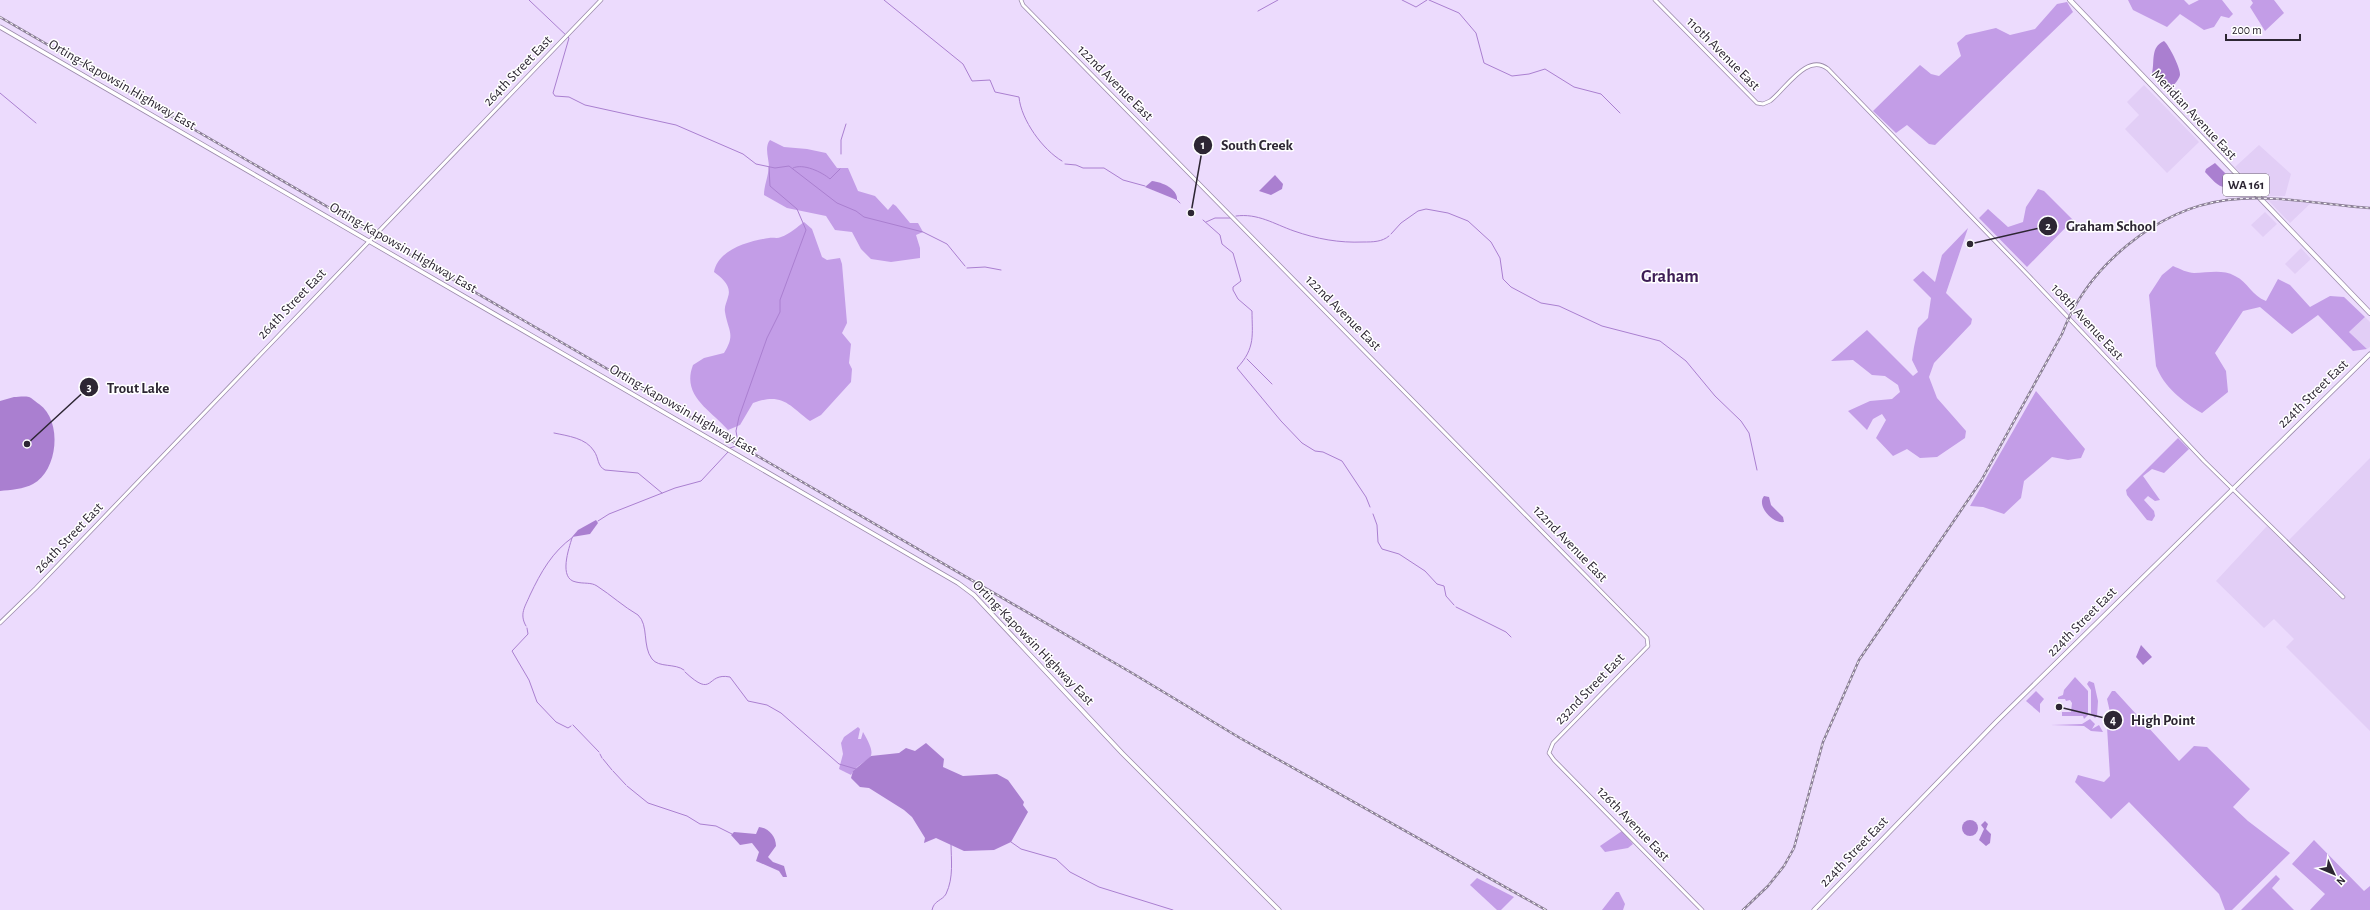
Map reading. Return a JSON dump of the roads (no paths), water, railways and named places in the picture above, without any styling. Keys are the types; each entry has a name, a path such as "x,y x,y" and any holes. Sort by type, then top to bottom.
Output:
{"main road":[{"name":"Meridian Avenue East","path":"2070,0 2370,314"},
{"name":"Orting-Kapowsin Highway East","path":"0,27 958,583 974,595 1122,753 1279,910"},
{"name":"224th Street East","path":"1814,910 1996,722 2370,354"}],"street":[{"name":"264th Street East","path":"0,623 36,588 368,240 601,0"},
{"name":"122nd Avenue East","path":"1021,0 1028,9 1647,638 1649,642"},
{"name":"110th Avenue East","path":"1655,0 1754,101 1761,104 1770,101 1806,67 1816,63"},
{"name":"108th Avenue East","path":"1816,63 1822,65 1834,75 2028,275 2192,449 2343,597"},
{"name":"232nd Street East","path":"1549,752 1552,743 1648,646 1649,642"},
{"name":"126th Avenue East","path":"1549,752 1554,760 1702,910"}],"waterway":[{"path":"529,0 569,38 553,93 555,96 569,97 585,105 676,125 743,154 756,164 775,168 789,166 837,203 856,211 864,217 923,232 947,244 965,266"},
{"path":"884,0 963,64 972,81 990,80 995,92 1019,97 1024,115 1034,134 1048,150 1062,161"},
{"path":"1258,11 1278,0"},
{"path":"1402,0 1416,7 1427,0"},
{"path":"1429,0 1459,13 1476,33 1484,63 1512,76 1529,74 1545,69 1574,87 1601,94 1620,113"},
{"path":"0,93 36,123"},
{"path":"841,154 841,140 846,124"},
{"path":"1065,164 1076,165 1083,168 1104,168 1123,180 1145,186"},
{"path":"738,443 736,431 739,417 767,338 780,312 780,300 806,230 797,209 770,186 769,167"},
{"path":"793,168 807,167 830,179 840,169"},
{"path":"1176,199 1180,203"},
{"path":"1391,234 1401,223 1418,211 1426,209 1448,213 1468,221 1491,242 1500,258 1503,279 1511,287 1541,303 1559,306 1602,326 1660,341 1686,361 1715,396 1741,421 1749,433 1757,470"},
{"path":"1236,216 1252,216 1303,234 1337,241 1374,242 1380,241 1389,236"},
{"path":"1206,222 1215,218 1230,218"},
{"path":"1203,220 1220,235 1222,244 1233,253 1241,281 1233,287 1233,290 1238,299 1252,311 1252,341 1247,354 1237,368 1281,421 1302,443 1315,451 1323,452 1342,461 1366,497 1370,507"},
{"path":"967,268 985,267 1001,270"},
{"path":"1247,359 1272,384"},
{"path":"554,433 582,440 591,447 596,454 599,464 605,470 638,473 662,493"},
{"path":"730,448 736,446"},
{"path":"598,521 609,514 675,488 701,481 728,452"},
{"path":"1373,514 1377,525 1378,542 1382,549 1399,554 1425,571 1437,584 1444,586 1446,596 1454,605"},
{"path":"526,626 523,614 538,578 553,556 573,537"},
{"path":"572,538 566,563 567,575 571,580 595,585 638,615 645,630 647,648 652,659 659,664 684,670"},
{"path":"1456,607 1506,632 1511,637"},
{"path":"527,628 528,634 512,651 529,680 537,702 556,722 568,728 571,726"},
{"path":"685,672 701,684 706,685 722,676 730,677 748,701 767,705 781,713 839,764 856,769"},
{"path":"573,725 599,752"},
{"path":"600,754 602,758"},
{"path":"603,759 612,770"},
{"path":"613,771 626,785"},
{"path":"627,786 648,803 687,816 700,824 716,826 732,834"},
{"path":"1011,842 1021,849 1056,859 1070,872 1099,887 1173,910"},
{"path":"932,910 934,904 946,894 949,888 952,868 951,843"}],"railway":[{"path":"0,17 1132,673 1240,738 1546,910"},
{"path":"1743,910 1768,886 1784,866 1794,848 1823,742 1859,660 1981,481 2062,334 2073,309 2088,286 2106,265 2127,245 2150,229 2175,215 2201,206 2227,200 2245,198 2281,199 2370,208"}],"place":[{"name":"South Creek","path":"1191,213"},
{"name":"Graham School","path":"1970,244"},
{"name":"Trout Lake","path":"27,444"},
{"name":"High Point","path":"2059,707"}],"district":[{"name":"Graham","path":"1670,277"}]}
